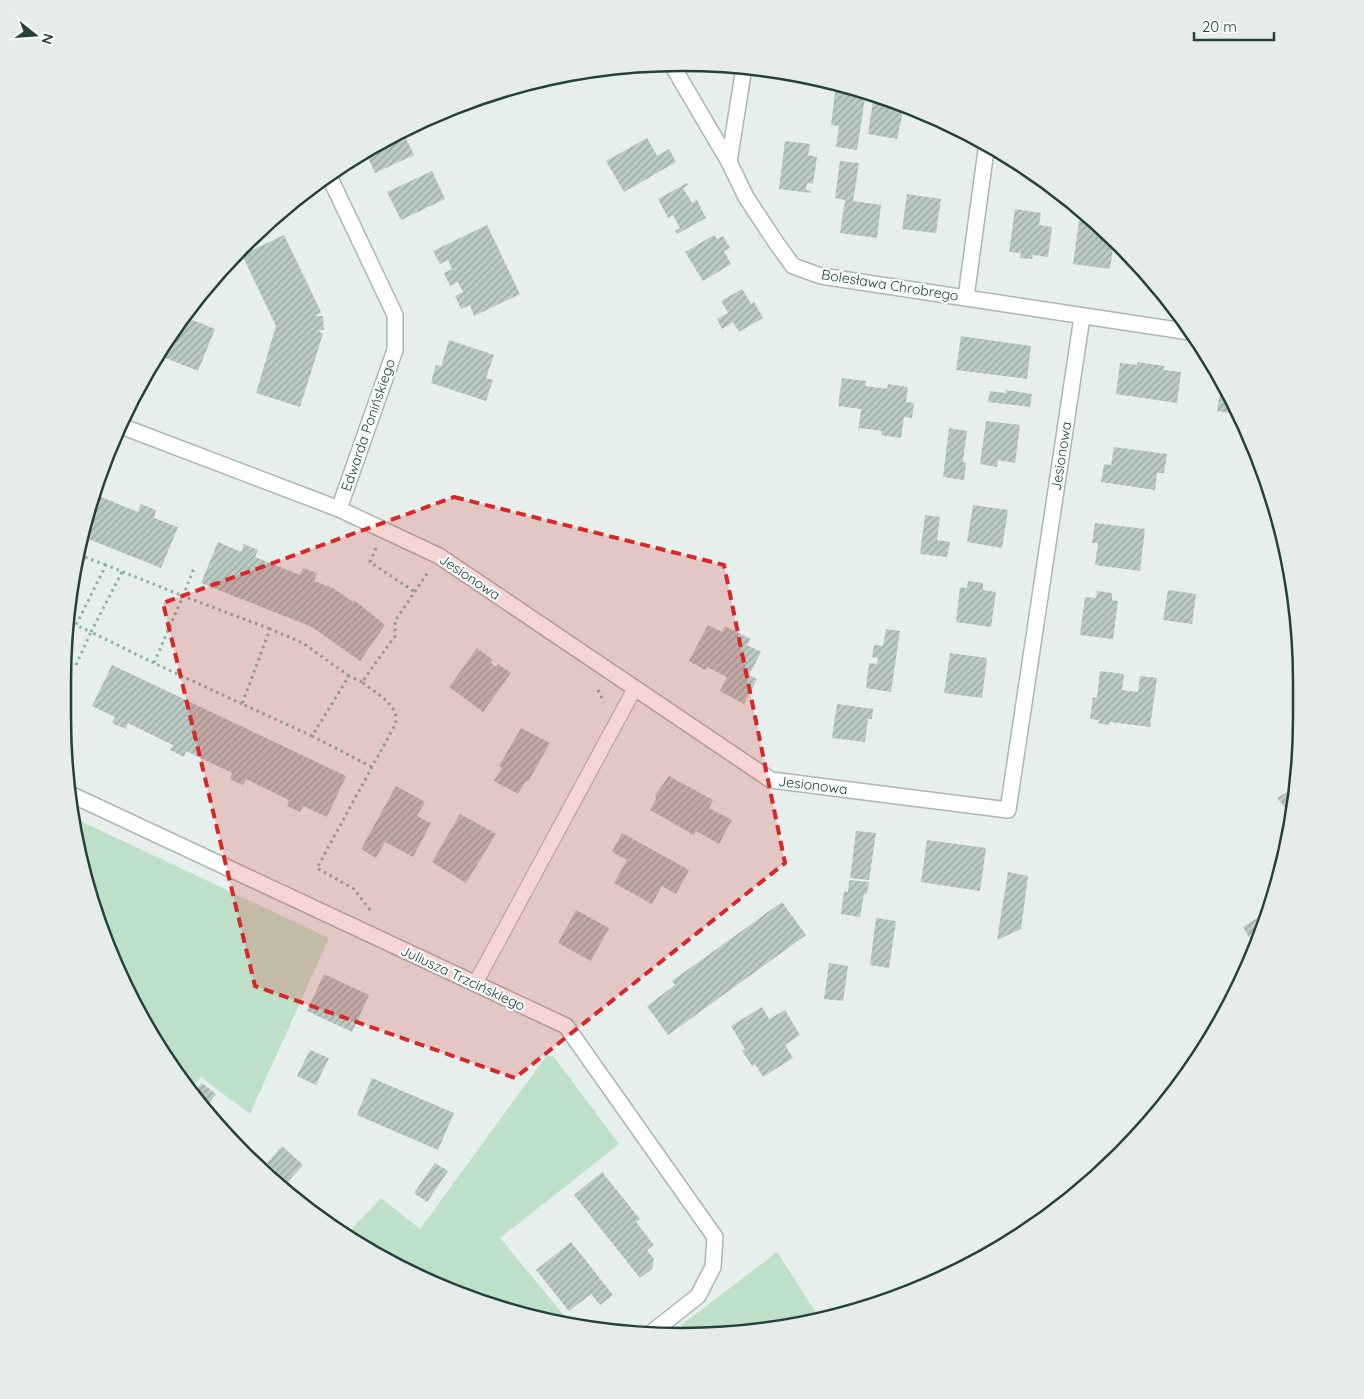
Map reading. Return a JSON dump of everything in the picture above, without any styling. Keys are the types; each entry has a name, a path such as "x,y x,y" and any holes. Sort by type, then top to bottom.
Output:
{"street":[{"name":"Bolesława Chrobrego","path":"676,71 729,162 746,197 793,266 821,276 1182,331"},
{"path":"729,162 743,75"},
{"path":"966,297 986,152"},
{"name":"Edwarda Ponińskiego","path":"332,182 395,314 395,350 339,509"},
{"name":"Jesionowa","path":"127,428 339,509 439,556 771,780 1008,810 1082,317"},
{"name":"Juliusza Trzcińskiego","path":"76,797 566,1026 715,1237 713,1267 698,1296 659,1327"}],"lane":[{"path":"475,984 635,688"}],"path":[{"path":"384,530 370,562 414,592"},
{"path":"362,682 395,636 395,621 439,556"},
{"path":"84,557 303,643 349,676 362,682 396,710 398,717 317,868 354,889 375,917"},
{"path":"106,565 76,625 312,736 372,767"},
{"path":"154,663 194,568"},
{"path":"76,665 122,572"},
{"path":"242,704 270,629"},
{"path":"312,736 349,676"},
{"path":"592,685 604,698 605,706"}],"highlighted area":[{"path":"454,497 724,565 785,863 515,1078 255,986 163,603"}],"green space":[{"path":"80,821 329,938 250,1114 201,1077 194,1085 153,1022 134,987 104,913 92,875"},
{"path":"547,1055 554,1057 619,1144 500,1238 565,1316 524,1307 448,1281 412,1265 351,1230 381,1198 420,1229"},
{"path":"777,1252 816,1313 762,1323 678,1328"}],"building":[{"path":"835,91 865,100 857,150 836,147 839,126 831,125"},
{"path":"873,102 903,113 897,139 868,134"},
{"path":"406,137 414,155 375,173 368,158"},
{"path":"647,138 657,156 669,149 676,162 624,192 606,161"},
{"path":"785,141 810,144 808,155 817,157 813,184 807,183 806,190 811,191 811,193 779,189"},
{"path":"840,161 859,163 853,201 881,205 877,238 840,233 845,200 835,198"},
{"path":"432,171 445,199 401,220 387,192"},
{"path":"687,183 688,185 683,188 692,203 697,200 706,218 677,234 675,231 680,228 673,215 668,218 658,199"},
{"path":"907,194 941,199 936,233 902,229"},
{"path":"1015,209 1041,213 1039,225 1052,227 1048,257 1033,255 1032,259 1020,258 1021,253 1009,252"},
{"path":"1079,221 1083,222 1113,249 1110,269 1073,264"},
{"path":"487,225 520,294 474,316 470,305 461,309 455,296 463,292 458,282 450,286 444,273 452,269 448,260 440,264 433,251"},
{"path":"284,235 321,312 315,316 323,316 324,330 317,330 323,334 300,407 256,393 276,326 243,257 248,252"},
{"path":"714,235 717,239 723,236 730,248 724,251 731,264 703,281 685,252"},
{"path":"742,289 751,304 754,302 763,318 739,332 733,322 722,329 717,319 728,313 721,301"},
{"path":"191,319 215,329 198,371 165,358"},
{"path":"961,336 1031,346 1027,379 956,370"},
{"path":"449,340 494,355 486,378 493,380 486,401 431,383 436,365 441,367"},
{"path":"1137,362 1164,366 1164,370 1181,372 1177,403 1116,394 1120,363 1137,365"},
{"path":"842,378 866,381 865,386 887,389 888,384 908,387 906,402 914,403 912,418 904,417 901,438 881,435 882,431 860,428 858,432 861,409 838,406"},
{"path":"1006,390 1032,394 1030,407 988,402 990,391 1006,393"},
{"path":"1220,394 1230,413 1217,411"},
{"path":"986,421 1020,425 1015,463 998,460 997,467 980,464"},
{"path":"949,428 967,431 963,462 966,463 964,480 943,477"},
{"path":"1114,447 1167,454 1164,473 1157,473 1155,490 1101,482 1104,464 1111,465"},
{"path":"101,497 138,512 141,504 156,510 154,518 178,527 161,568 88,539"},
{"path":"973,505 1008,510 1002,548 967,542"},
{"path":"925,515 940,517 937,540 950,542 947,557 920,554"},
{"path":"1095,523 1145,529 1140,571 1095,565 1098,543 1092,543"},
{"path":"218,542 241,552 244,544 258,550 255,557 300,575 303,568 317,573 314,581 333,588 353,602 354,600 385,625 360,661 312,627 201,583"},
{"path":"968,581 983,583 983,590 996,592 991,627 956,622 960,587 967,588"},
{"path":"1168,590 1196,594 1192,624 1163,620"},
{"path":"1097,591 1112,593 1112,600 1118,601 1113,639 1080,635 1085,597 1096,598"},
{"path":"708,625 722,632 725,626 751,639 747,645 761,652 749,675 757,679 744,704 720,691 727,677 707,667 705,670 689,661"},
{"path":"886,629 900,631 891,692 866,688 869,663 877,664 878,658 872,657 874,645 883,646"},
{"path":"477,648 493,660 491,663 496,667 498,664 511,673 483,712 449,687"},
{"path":"950,653 987,658 982,698 944,693"},
{"path":"112,665 346,776 327,817 303,806 300,812 287,806 289,800 246,779 243,785 230,779 232,773 186,751 184,757 170,750 173,745 128,723 126,729 112,723 115,717 92,706"},
{"path":"1100,671 1124,674 1122,690 1138,692 1140,676 1157,678 1150,727 1110,722 1109,725 1098,723 1099,720 1090,719 1093,697 1097,698"},
{"path":"837,704 873,709 872,719 868,719 865,742 832,738"},
{"path":"521,728 550,743 528,782 526,781 518,794 494,781 502,768 499,766"},
{"path":"669,776 713,800 709,808 732,820 719,844 696,831 694,835 650,810 656,799 655,795"},
{"path":"396,786 425,802 417,816 431,823 413,857 385,842 376,858 361,849"},
{"path":"1288,791 1286,809 1277,798"},
{"path":"460,814 496,834 466,883 432,862"},
{"path":"856,831 876,833 869,880 850,878"},
{"path":"622,833 689,870 676,894 662,886 652,904 614,883 627,860 612,852"},
{"path":"927,840 986,848 980,891 921,882"},
{"path":"1008,872 1028,876 1021,929 997,940"},
{"path":"849,880 869,882 867,894 864,894 860,917 841,914 844,891 848,892"},
{"path":"782,902 806,935 668,1035 647,1006 675,985 672,981"},
{"path":"576,910 609,928 591,961 558,943"},
{"path":"1258,917 1250,939 1243,927"},
{"path":"876,918 896,921 889,968 870,965"},
{"path":"829,963 848,966 843,1001 824,999"},
{"path":"324,974 369,995 352,1032 307,1011"},
{"path":"762,1007 769,1019 785,1010 800,1035 785,1045 793,1058 763,1077 755,1064 752,1066 742,1051 745,1049 731,1026"},
{"path":"310,1050 329,1058 316,1085 297,1076"},
{"path":"372,1078 454,1113 438,1150 357,1115"},
{"path":"202,1083 216,1094 209,1103 197,1089"},
{"path":"282,1146 303,1165 288,1182 267,1163"},
{"path":"435,1163 448,1171 427,1202 414,1193"},
{"path":"602,1172 640,1219 636,1222 654,1245 647,1250 654,1259 652,1269 640,1278 574,1195"},
{"path":"571,1242 613,1295 600,1305 591,1294 569,1311 536,1270"}]}
